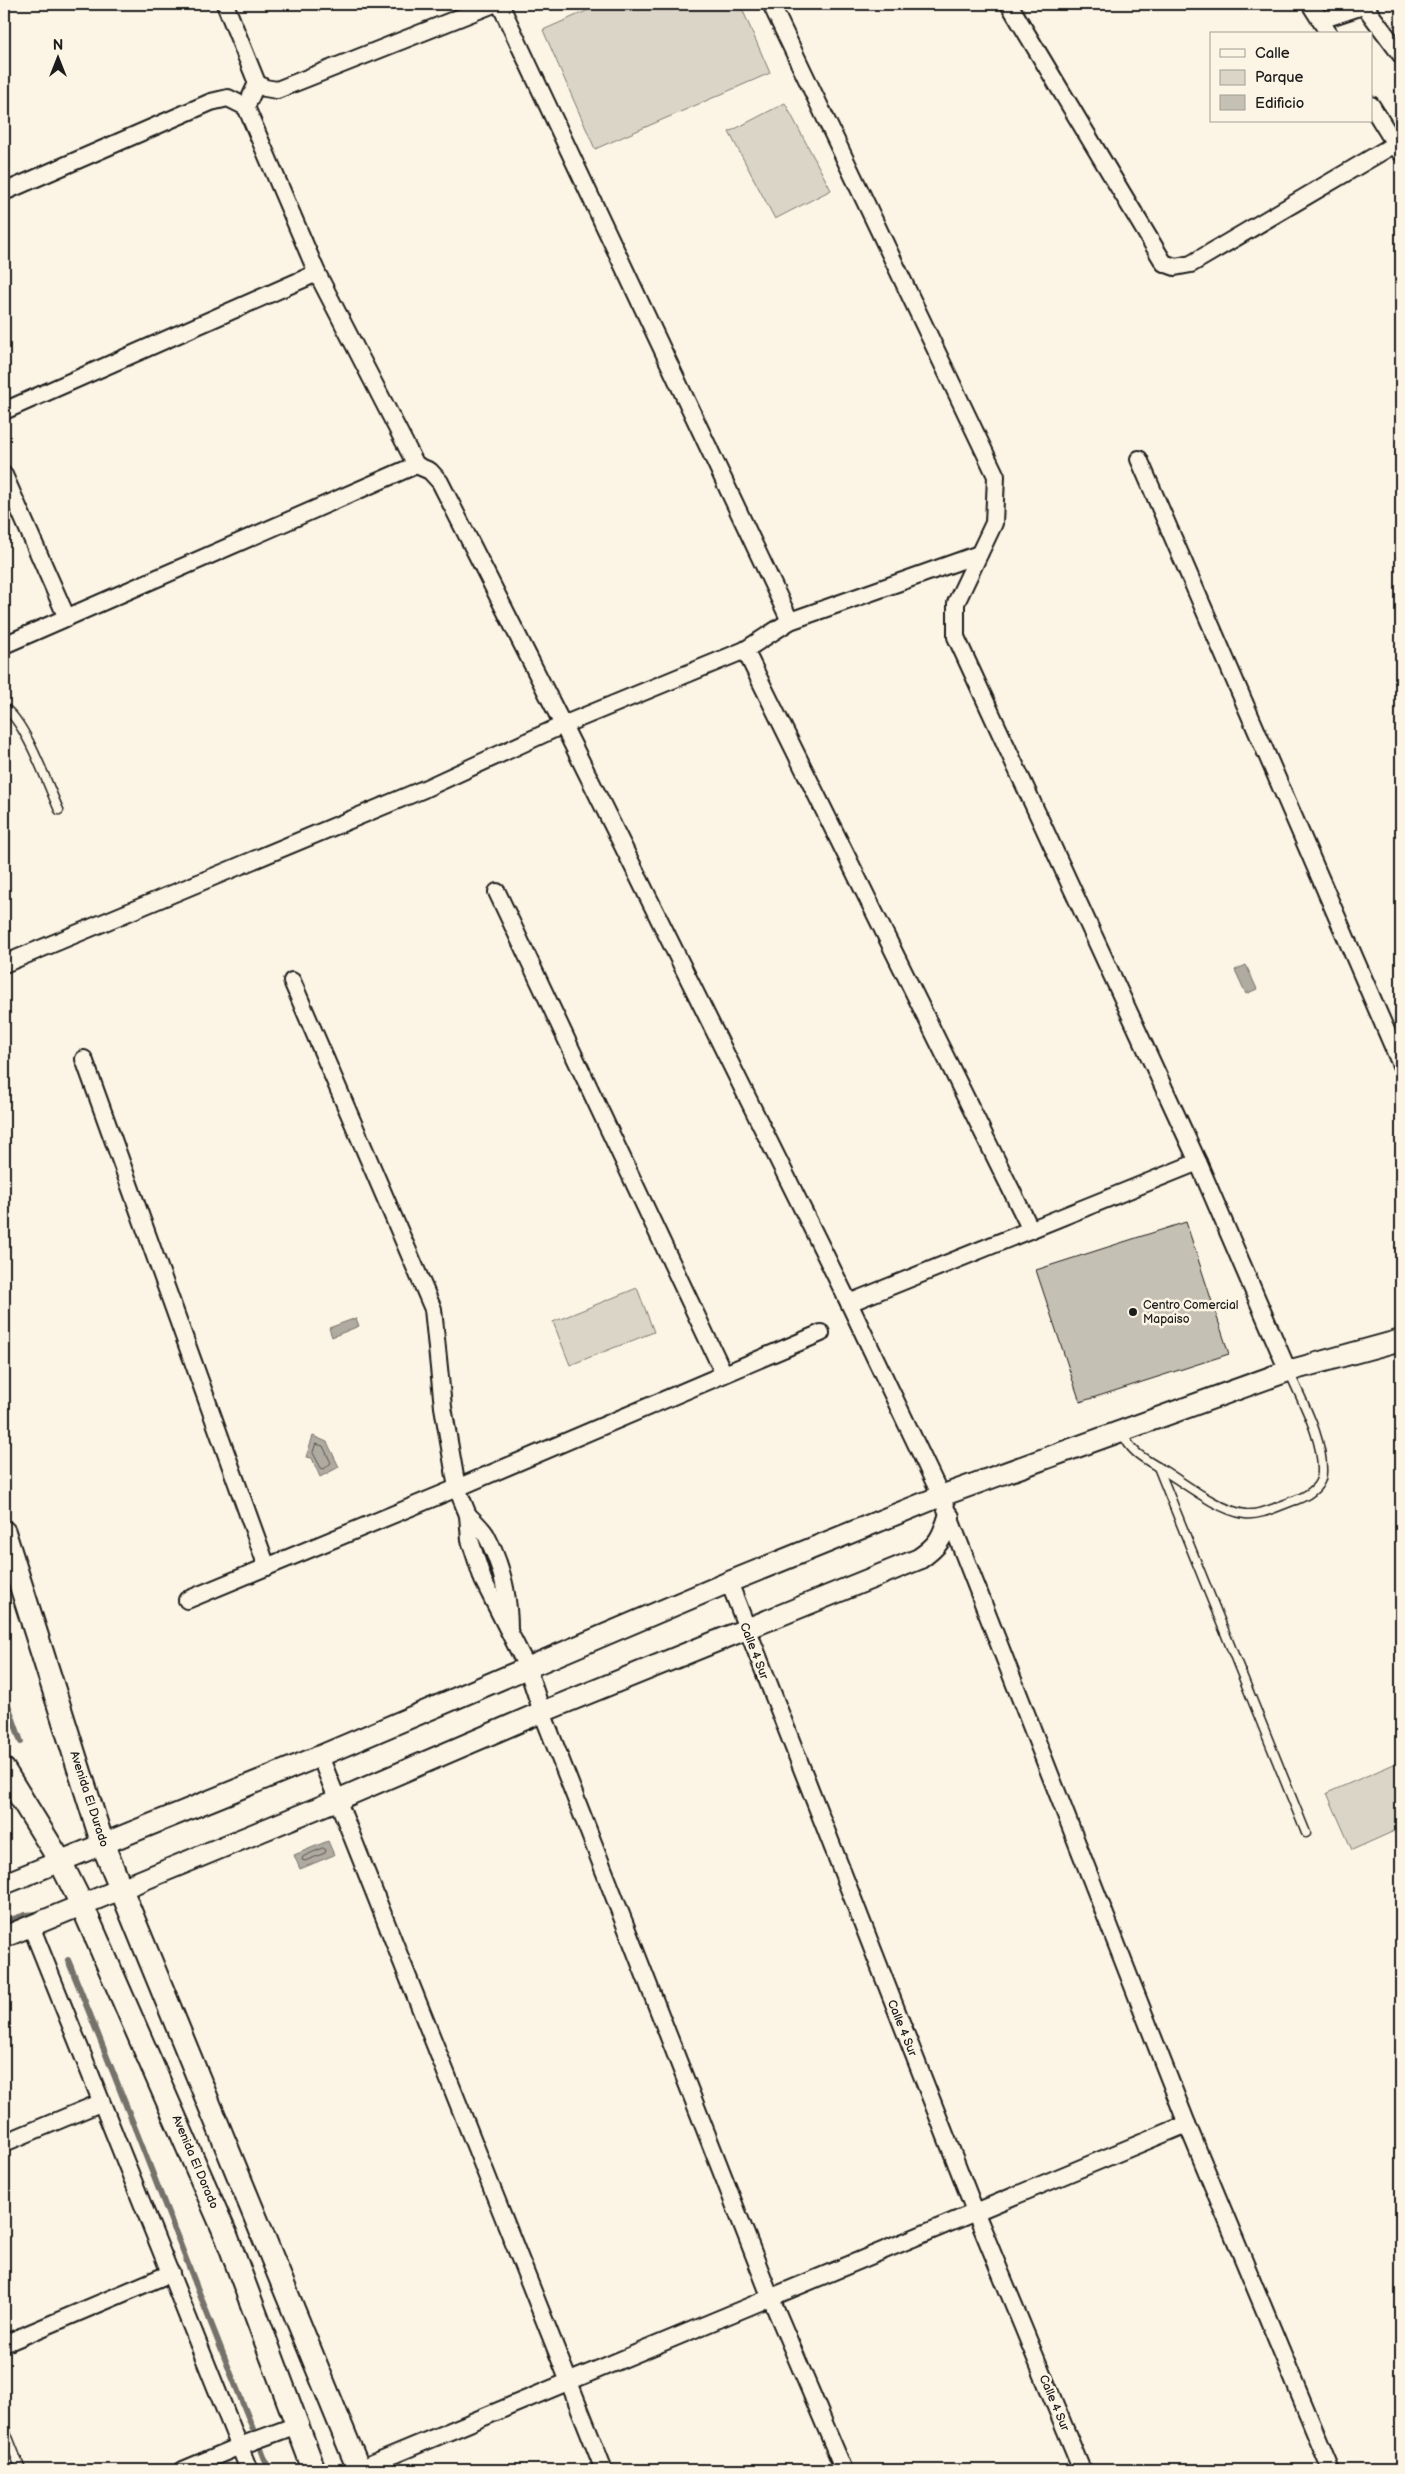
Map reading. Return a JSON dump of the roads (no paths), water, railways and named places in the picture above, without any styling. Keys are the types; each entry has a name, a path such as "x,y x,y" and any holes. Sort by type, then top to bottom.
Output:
{"main road":[{"name":"Avenida El Durado","path":"4,1532 103,1844 193,2059 359,2470"},
{"path":"4,1770 60,1861"},
{"name":"Avenida El Dorado","path":"60,1861 82,1905 226,2235 314,2470"}],"street":[{"path":"225,4 257,83 265,88 277,90 494,4"},
{"path":"500,4 790,621"},
{"path":"771,4 996,476 994,522 956,603 956,637 1198,1162 1288,1371"},
{"path":"1009,4 1164,263 1175,267 1191,264 1398,149 1372,107"},
{"path":"1310,4 1325,27 1365,4 1401,55"},
{"path":"246,107 257,83"},
{"path":"4,192 210,102 228,98 246,107 317,273 416,465 430,471 440,482 564,725 849,1303 941,1496 1186,2124 1331,2470"},
{"path":"4,411 317,273"},
{"path":"1139,459 1401,1064"},
{"path":"4,645 416,465"},
{"path":"4,476 67,618"},
{"path":"4,964 424,788 564,725 745,650 790,621 979,554"},
{"path":"745,650 1031,1230"},
{"path":"497,892 724,1374"},
{"path":"292,981 434,1310 443,1408 457,1488 468,1515 486,1534 501,1570 509,1606 509,1630 527,1667 542,1712 770,2296 844,2470"},
{"path":"84,1059 267,1567"},
{"path":"849,1303 1198,1162"},
{"path":"187,1600 457,1488 821,1333"},
{"path":"4,1884 320,1756 729,1582 941,1496 1288,1371 1401,1340"},
{"path":"4,1937 122,1890 542,1712 919,1559 936,1548 944,1535 949,1517"},
{"name":"Calle 4 Sur","path":"729,1582 974,2211 1082,2470"},
{"path":"320,1756 604,2470"},
{"path":"31,1926 58,1989 100,2104 171,2273 249,2470"},
{"path":"4,2143 100,2104"},
{"path":"359,2470 770,2296 1186,2124"},
{"path":"4,2344 171,2273"},
{"path":"182,2470 297,2425"}],"lane":[{"path":"4,708 10,711 20,725 59,810"},
{"path":"1122,1432 1128,1446 1135,1454 1220,1504 1245,1514 1260,1513 1305,1497 1316,1489 1322,1473 1316,1438 1288,1371"},
{"path":"1158,1467 1306,1833"},
{"path":"4,2428 21,2470"}],"water":[{"path":"1246,965 1257,989 1246,994 1235,970"},
{"path":"356,1318 359,1326 332,1337 329,1328"},
{"path":"313,1436 327,1442 339,1467 320,1477 312,1458 306,1457"},
{"path":"328,1841 334,1855 300,1869 294,1855"}],"waterway":[{"path":"4,1693 21,1742"},
{"path":"4,1922 25,1915 39,1914"},
{"path":"68,1960 253,2429"},
{"path":"261,2449 269,2470"}],"place":[{"name":"Centro Comercial Mapaiso","path":"1133,1312"}]}
